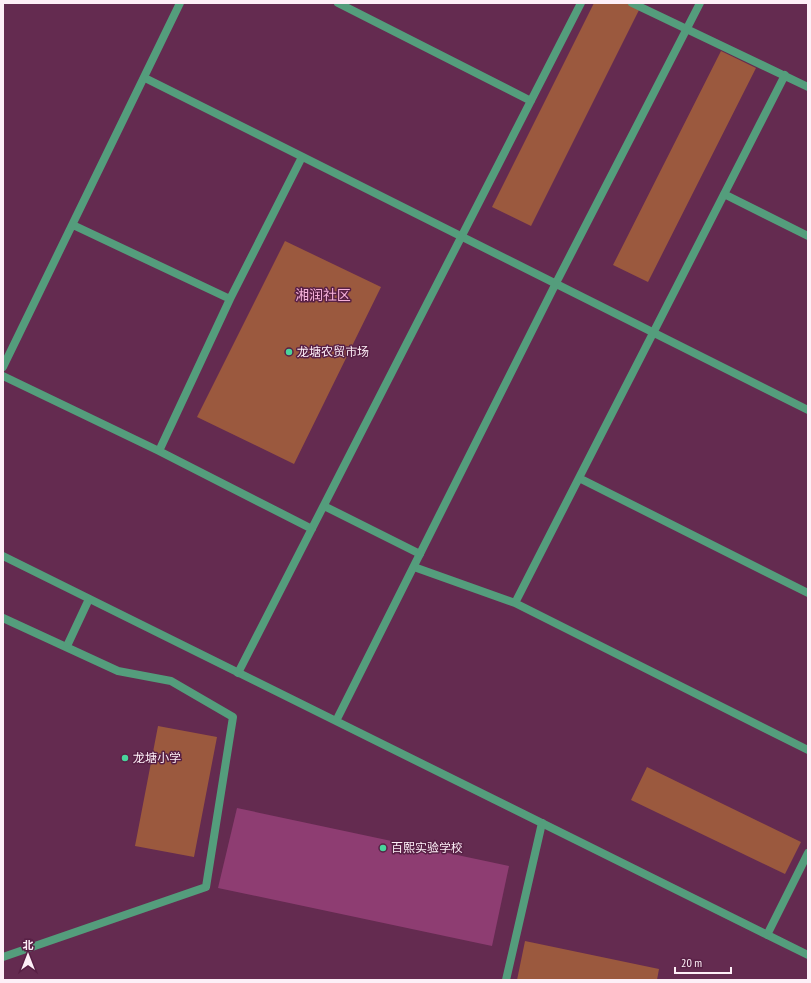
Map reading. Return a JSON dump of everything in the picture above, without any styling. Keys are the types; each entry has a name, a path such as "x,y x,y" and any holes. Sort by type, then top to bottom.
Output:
{"street":[{"path":"3,367 145,78 180,3"},
{"path":"338,3 531,101"},
{"path":"238,673 581,3"},
{"path":"632,3 808,87"},
{"path":"336,722 556,283 700,3"},
{"path":"515,603 785,75"},
{"path":"145,78 808,410"},
{"path":"159,451 230,298 302,157"},
{"path":"724,194 808,236"},
{"path":"73,225 230,298"},
{"path":"3,376 159,451 312,529"},
{"path":"579,478 808,593"},
{"path":"324,506 420,554"},
{"path":"3,556 808,955"},
{"path":"414,567 515,603 808,750"},
{"path":"67,646 89,599"},
{"path":"3,618 67,646 118,671 171,681 233,716 206,887 3,957"},
{"path":"506,980 542,823"},
{"path":"767,935 808,853"}],"shaded area":[{"path":"237,808 509,866 492,946 218,888"}],"building":[{"path":"594,3 635,3 641,6 531,226 492,207"},
{"path":"721,51 756,68 648,282 613,265"},
{"name":"龙塘农贸市场","path":"285,241 381,287 294,464 197,417"},
{"path":"158,726 217,737 194,857 135,846"},
{"path":"647,767 801,842 785,874 631,800"},
{"path":"525,941 659,969 657,980 517,980"}],"place":[{"name":"龙塘农贸市场","path":"289,352"},
{"name":"龙塘小学","path":"125,758"},
{"name":"百熙实验学校","path":"383,848"}],"district":[{"name":"湘润社区","path":"323,295"}]}
